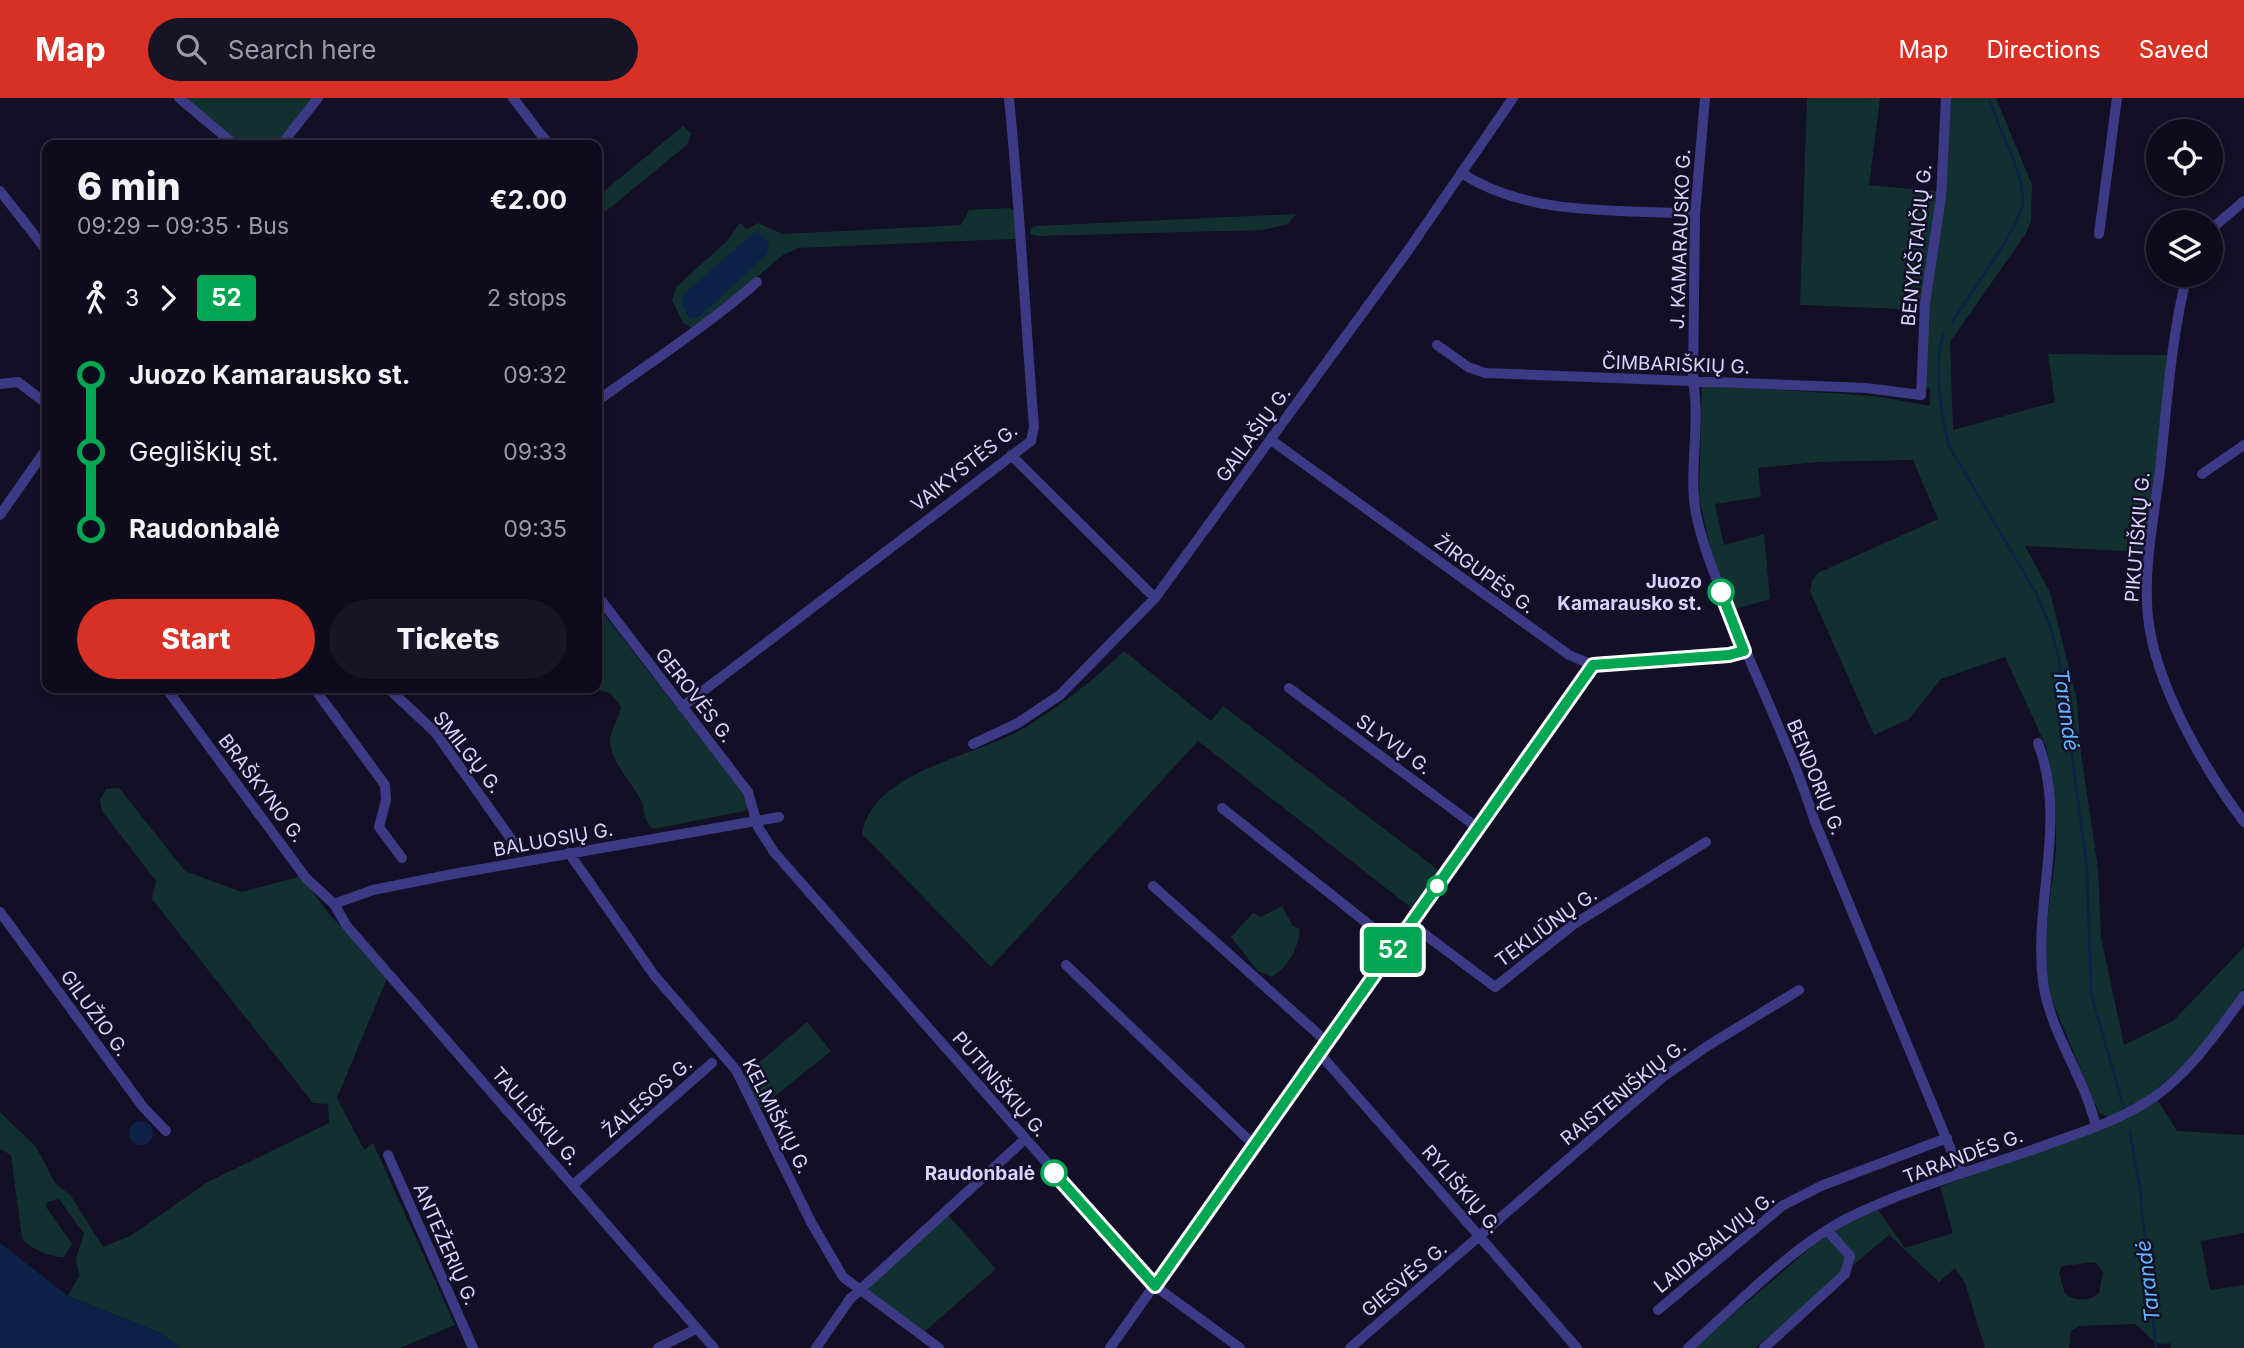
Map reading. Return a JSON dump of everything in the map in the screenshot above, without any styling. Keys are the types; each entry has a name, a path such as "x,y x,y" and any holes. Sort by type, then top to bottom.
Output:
{"street":[{"path":"179,98 228,140"},
{"path":"285,140 318,98"},
{"path":"513,98 546,140"},
{"name":"VAIKYSTĖS G.","path":"682,707 1031,441 1034,427 1009,98"},
{"name":"GAILAŠIŲ G.","path":"973,744 1018,723 1060,695 1155,598 1463,174 1513,98"},
{"name":"J. KAMARAUSKO G.","path":"1693,382 1695,214 1705,98"},
{"name":"BENYKŠTAIČIŲ G.","path":"1921,395 1925,303 1941,198 1946,98"},
{"path":"2099,234 2116,98"},
{"path":"1463,174 1484,187 1520,201 1695,214"},
{"path":"0,191 42,245"},
{"path":"2223,219 2244,201"},
{"path":"602,397 681,340 719,317 757,282"},
{"name":"PIKUTIŠKIŲ G.","path":"2185,287 2176,332 2150,550 2148,618 2165,679 2196,746 2244,822"},
{"name":"ČIMBARIŠKIŲ G.","path":"1437,345 1468,367 1485,373 1866,388 1921,395"},
{"path":"0,384 10,380 18,382 42,400"},
{"name":"BENDORIŲ G.","path":"1693,382 1696,400 1696,513 1716,578 1961,1174"},
{"name":"ŽIRGUPĖS G.","path":"1271,440 1544,639 1593,665"},
{"path":"2202,474 2244,445"},
{"path":"0,515 42,455"},
{"path":"1011,455 1155,598"},
{"name":"GEROVĖS G.","path":"602,602 748,793 756,821"},
{"path":"1110,1348 1593,665 1729,655 1744,651"},
{"name":"SLYVŲ G.","path":"1289,688 1478,828"},
{"name":"BRAŠKYNO G.","path":"170,693 306,877 334,904"},
{"path":"318,693 381,777 386,800 379,827 402,858"},
{"name":"SMILGŲ G.","path":"393,693 435,732 514,843"},
{"path":"2038,743 2049,779 2052,809 2040,949 2044,985 2050,1009 2091,1104 2095,1127"},
{"path":"1222,808 1396,946"},
{"name":"BALUOSIŲ G.","path":"334,904 373,890 779,817"},
{"name":"PUTINIŠKIŲ G.","path":"756,821 774,852 1155,1286 1240,1348"},
{"name":"TEKLIŪNŲ G.","path":"1411,924 1495,986 1574,924 1706,842"},
{"name":"KELMIŠKIŲ G.","path":"569,853 654,975 736,1070 830,1258 843,1277 939,1348"},
{"path":"1153,886 1328,1043"},
{"name":"TAULIŠKIŲ G.","path":"334,904 346,925 714,1348"},
{"name":"GILUŽIO G.","path":"0,912 143,1107 166,1131"},
{"path":"1066,965 1255,1146"},
{"name":"RAISTENIŠKIŲ G.","path":"1481,1236 1663,1077 1799,990"},
{"name":"TARANDĖS G.","path":"1688,1348 1790,1258 1827,1230 1868,1209 2095,1127 2132,1111 2174,1082 2206,1050 2244,996"},
{"name":"RYLIŠKIŲ G.","path":"1320,1054 1577,1348"},
{"name":"ŽALESOS G.","path":"573,1185 712,1063"},
{"name":"LAIDAGALVIŲ G.","path":"1658,1310 1782,1206 1821,1186 1947,1138"},
{"path":"816,1348 859,1291 1025,1139"},
{"name":"ANTEŽERIŲ G.","path":"388,1155 473,1348"},
{"path":"1764,1348 1845,1275 1850,1256 1827,1230"},
{"name":"GIESVĖS G.","path":"1350,1348 1481,1236"},
{"path":"658,1348 696,1329"}],"green space":[{"path":"183,98 312,98 280,140 232,140"},
{"path":"1807,98 1880,98 1869,185 1944,192 1951,98 1996,98 2032,185 2031,221 2025,235 1950,342 1953,430 2055,402 2048,354 2169,355 2145,552 2025,546 2050,592 2077,701 2081,753 2098,869 2101,937 2124,1045 2173,1021 2244,947 2244,988 2201,1050 2148,1096 2109,1117 2099,1113 2048,991 2044,946 2056,851 2056,816 2051,774 2046,746 2005,657 1941,679 1909,719 1874,735 1810,591 1812,581 1818,573 1938,519 1913,460 1817,462 1758,468 1761,497 1715,504 1724,545 1764,534 1770,599 1733,610 1712,555 1699,498 1702,385 1875,396 1930,406 1930,389 1926,388 1928,310 1800,305"},
{"path":"683,126 691,133 688,144 606,211 602,210 603,192"},
{"path":"969,210 1014,210 1016,239 798,248 783,255 695,329 683,323 672,300 676,287 726,242 740,223 747,229 758,223 783,234 961,225"},
{"path":"1296,214 1288,224 1263,230 1037,236 1030,234 1031,228 1036,226"},
{"path":"602,611 746,797 748,807 745,811 653,829 646,819 641,800 611,750 610,738 621,707 610,693 602,691"},
{"path":"1124,651 1211,721 1223,706 1441,872 1414,910 1198,741 991,967 862,834 870,812 886,794 906,779 1006,738 1026,727 1077,692"},
{"path":"119,788 185,871 242,892 301,876 329,914 387,978 337,1098 364,1150 373,1143 455,1325 400,1348 181,1348 158,1332 68,1296 79,1276 76,1258 84,1234 59,1199 47,1202 46,1207 72,1244 64,1257 41,1252 22,1238 11,1155 0,1149 0,1112 36,1147 55,1183 71,1196 103,1247 132,1235 206,1183 329,1123 328,1104 313,1103 152,899 156,881 102,811 100,800 106,789"},
{"path":"1282,906 1293,926 1300,929 1292,956 1272,977 1257,970 1231,937 1253,913 1261,917"},
{"path":"807,1022 831,1051 760,1108 743,1076"},
{"path":"2157,1099 2177,1131 2244,1135 2244,1233 2201,1241 2210,1290 2244,1285 2244,1348 2171,1348 2170,1343 2154,1341 2133,1324 2079,1326 2071,1331 2069,1348 1985,1348 1965,1283 1955,1268 1939,1282 1889,1235 1755,1348 1694,1348 1815,1244 1844,1225 1878,1210 1905,1248 1953,1233 1940,1187 2011,1161","holes":["2095,1262 2103,1272 2099,1293 2082,1300 2065,1294 2059,1273 2062,1266"]},
{"path":"948,1215 996,1269 923,1333 869,1291 869,1287"}],"water":[{"path":"758,232 769,243 767,254 699,317 690,319 682,305 683,295 753,233"},
{"path":"141,1121 149,1125 153,1133 149,1141 141,1145 133,1141 129,1133 133,1125"},
{"path":"0,1243 68,1296 158,1332 181,1348 0,1348"}],"waterway":[{"name":"Tarandė","path":"1952,322 2014,227 2023,201 2015,163 1989,98"},
{"name":"Tarandė","path":"1944,334 1940,345 1938,373 1949,446 2036,593 2049,623 2059,658 2087,869 2091,994 2124,1109"},
{"name":"Tarandė","path":"2130,1131 2140,1190 2156,1348"}],"bus line":[{"name":"52","path":"1054,1173 1155,1286 1593,665 1729,655 1744,651 1721,592"}],"place":[{"name":"Juozo Kamarausko st.","path":"1721,592"},
{"name":"Raudonbalė","path":"1054,1173"}]}
